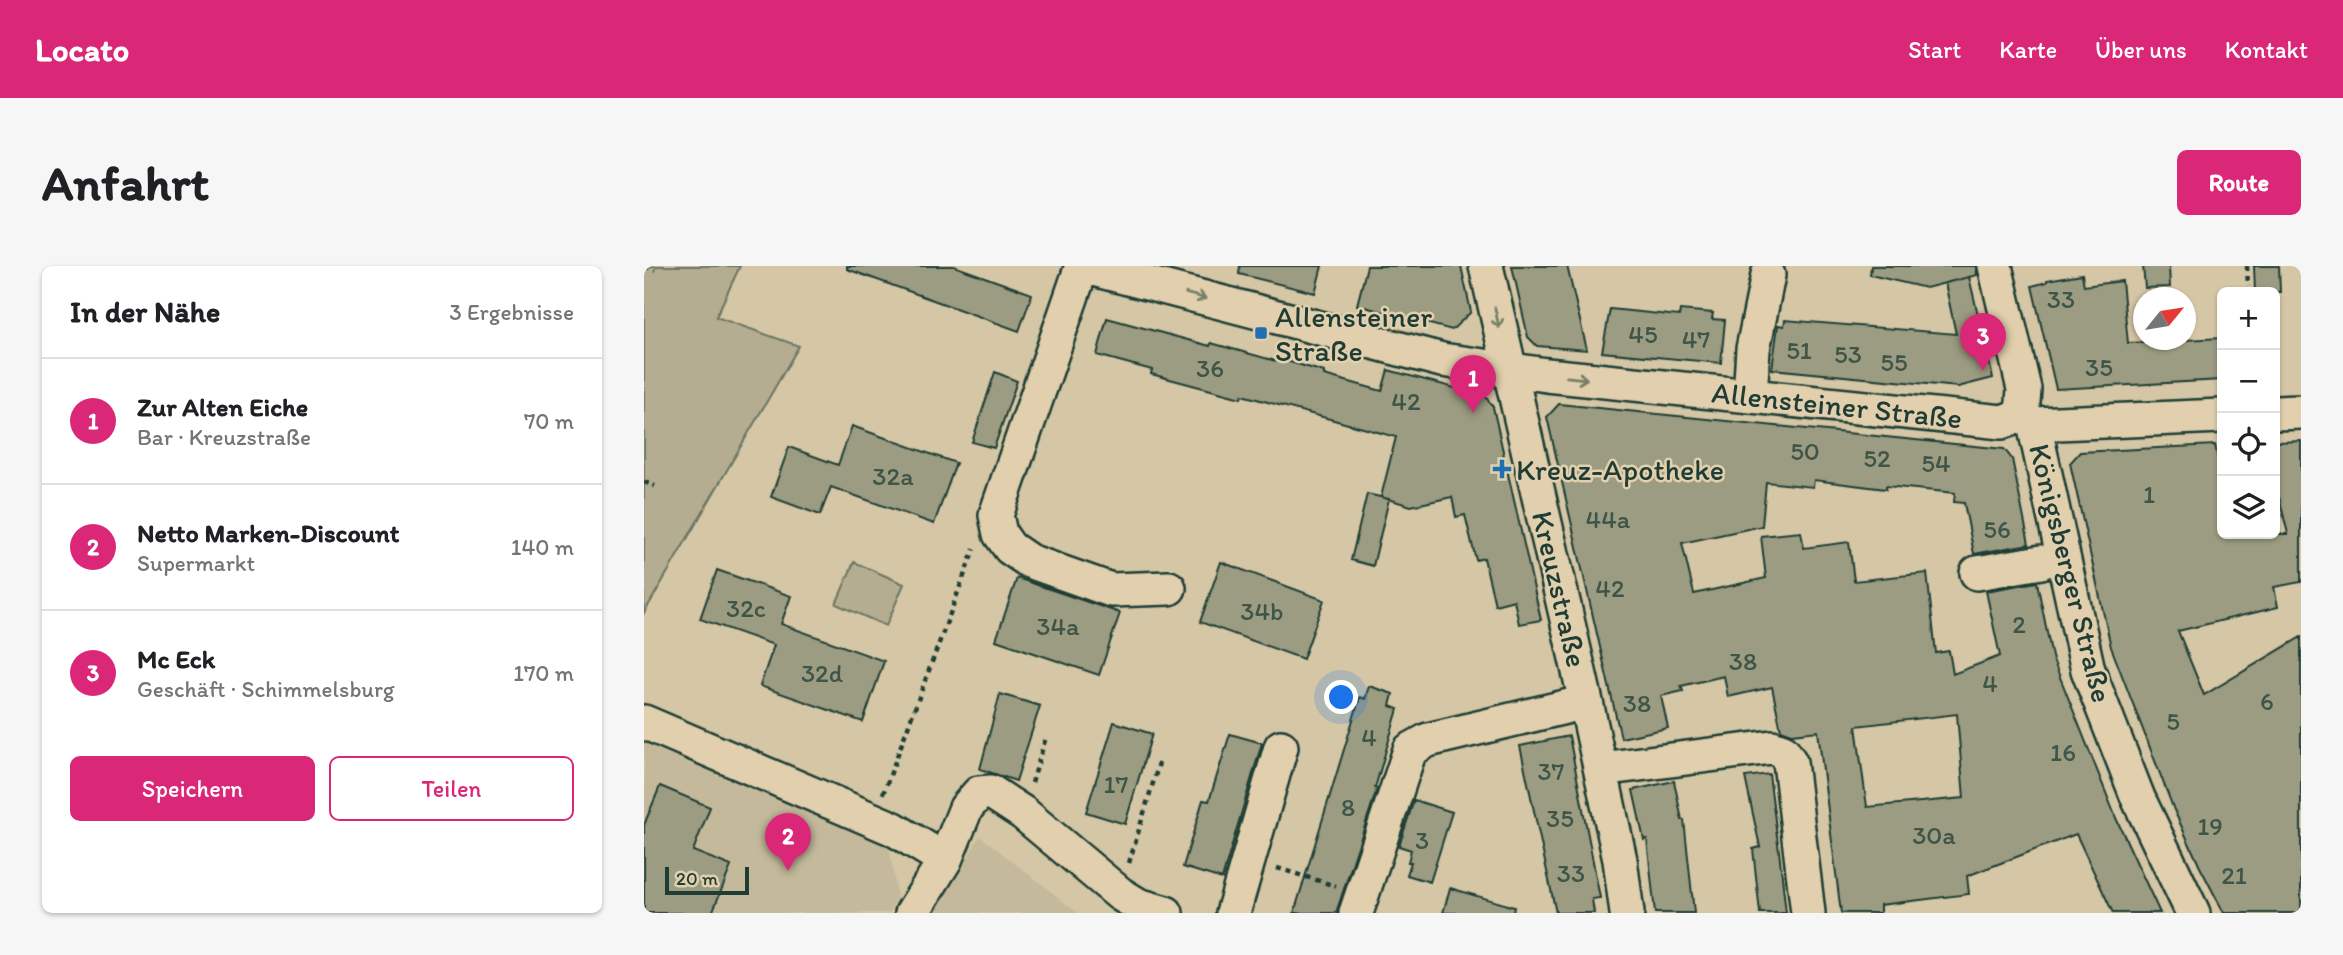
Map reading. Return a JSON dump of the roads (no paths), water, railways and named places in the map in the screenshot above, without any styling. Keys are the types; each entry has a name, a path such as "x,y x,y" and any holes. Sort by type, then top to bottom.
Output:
{"street":[{"name":"Allensteiner Straße","path":"1169,588 1111,590 1029,561 1010,548 1000,534 996,515 1082,266 1442,360 1509,370 2002,422 2217,416"},
{"name":"Kreuzstraße","path":"1486,266 1601,769 1628,913"},
{"name":"Königsberger Straße","path":"1995,266 2024,389 2028,420 2088,670 2138,798 2193,913"},
{"path":"1750,396 1753,349 1768,275"},
{"path":"2280,413 2301,412"},
{"path":"1977,573 2042,562"},
{"path":"1359,903 1410,750 1428,740 1586,702"},
{"path":"644,722 894,829 945,860"},
{"path":"1233,913 1281,747"},
{"path":"1601,769 1772,747 1783,751 1790,762 1808,913"},
{"path":"912,913 945,860 965,808 979,793 991,792 1023,813 1120,894 1138,905 1166,913"}],"place":[{"name":"Allensteiner Straße","path":"1261,333"},
{"name":"Mc Eck","path":"1983,371"},
{"name":"Zur Alten Eiche","path":"1473,413"},
{"name":"Kreuz-Apotheke","path":"1502,469"},
{"name":"Netto Marken-Discount","path":"788,871"}]}
